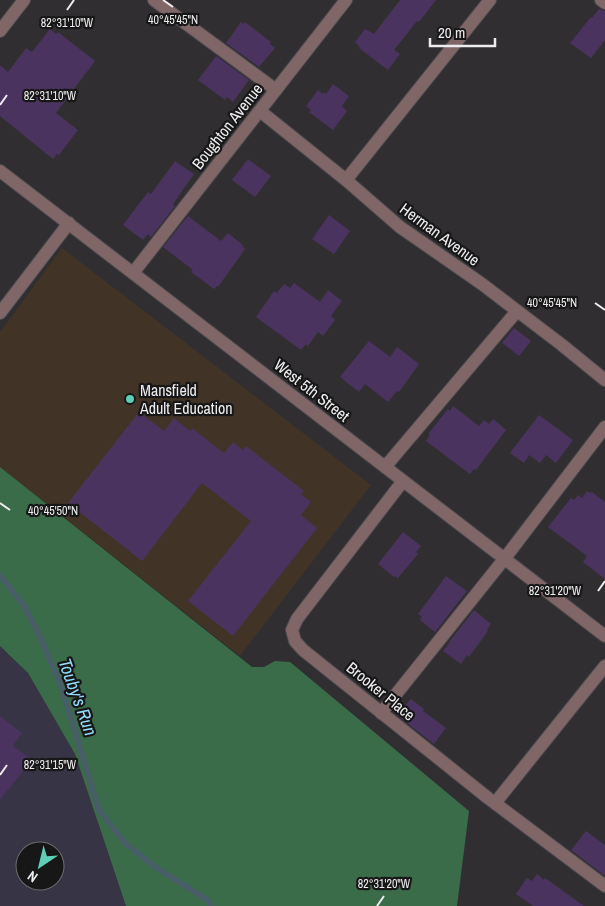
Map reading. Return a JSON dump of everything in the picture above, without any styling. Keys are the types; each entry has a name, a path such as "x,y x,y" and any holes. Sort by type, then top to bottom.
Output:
{"street":[{"path":"0,31 24,0"},
{"path":"154,0 276,90"},
{"name":"Boughton Avenue","path":"133,273 346,0"},
{"path":"346,180 490,0"},
{"path":"602,0 605,3"},
{"name":"Herman Avenue","path":"260,111 346,180 400,228 482,284 605,380"},
{"name":"West 5th Street","path":"0,171 605,636"},
{"path":"0,313 68,223"},
{"path":"386,467 517,311"},
{"path":"381,712 504,558 605,427"},
{"name":"Brooker Place","path":"404,481 297,619 292,630 295,640 303,650 495,803 605,886"},
{"path":"495,803 605,666"}],"shaded area":[{"name":"Mansfield Adult Education","path":"62,248 371,485 240,656 0,467 0,332"},
{"path":"0,646 28,673 75,754 126,906 0,906"}],"green space":[{"path":"0,467 252,667 264,667 275,661 290,662 469,811 457,906 126,906 75,754 28,673 0,646"}],"building":[{"path":"400,0 436,0 394,50 400,54 388,70 359,48 355,42 365,29 374,34"},
{"path":"599,9 605,11 605,40 591,58 570,43"},
{"path":"241,22 243,24 245,22 271,42 270,44 275,48 259,67 226,43"},
{"path":"50,29 56,34 58,32 95,61 56,113 78,130 59,155 57,154 53,159 0,116 0,65 8,72 26,48 32,52"},
{"path":"216,56 249,80 233,102 227,97 225,100 198,80"},
{"path":"333,84 349,96 342,106 347,111 333,130 309,112 311,110 306,106 318,90 326,94"},
{"path":"248,159 271,176 255,197 232,180"},
{"path":"175,161 194,174 173,204 175,206 151,237 148,234 143,240 123,225 148,192 151,194"},
{"path":"329,215 350,231 334,254 312,239"},
{"path":"188,216 221,241 228,233 243,245 245,249 218,287 214,289 163,247"},
{"path":"294,283 320,302 328,290 342,301 331,316 335,320 323,336 318,332 308,346 306,344 301,350 256,317 274,291 277,293 284,284 290,288"},
{"path":"514,328 531,341 519,356 502,343"},
{"path":"369,341 390,357 397,347 419,364 399,392 397,391 388,402 365,384 359,392 340,377"},
{"path":"453,406 479,426 484,420 489,424 493,419 506,430 476,470 474,469 470,474 426,441 430,435 428,434 448,409 450,411"},
{"path":"139,412 164,431 174,418 190,431 192,428 224,453 233,442 243,450 246,446 304,491 301,494 311,502 301,515 317,528 233,636 188,601 251,521 202,483 142,561 68,503"},
{"path":"539,415 573,440 556,463 546,455 540,463 529,455 524,463 510,453"},
{"path":"587,491 592,492 605,502 605,579 583,562 587,556 548,527 571,498 574,500 578,495 582,498"},
{"path":"403,532 421,546 416,552 418,554 398,578 378,564"},
{"path":"446,576 467,591 435,632 420,620 422,617 418,614"},
{"path":"474,610 491,624 469,657 467,655 461,664 443,651"},
{"path":"411,699 424,709 423,711 446,728 434,744 397,715"},
{"path":"0,716 22,733 13,746 32,760 0,800"},
{"path":"586,831 605,845 605,876 571,850"},
{"path":"537,874 584,906 533,906 516,894 527,878 532,881"}],"waterway":[{"name":"Touby's Run","path":"0,575 24,606 61,685 99,810 124,842 154,866 209,901 210,906"}],"place":[{"name":"Mansfield Adult Education","path":"130,399"}]}
